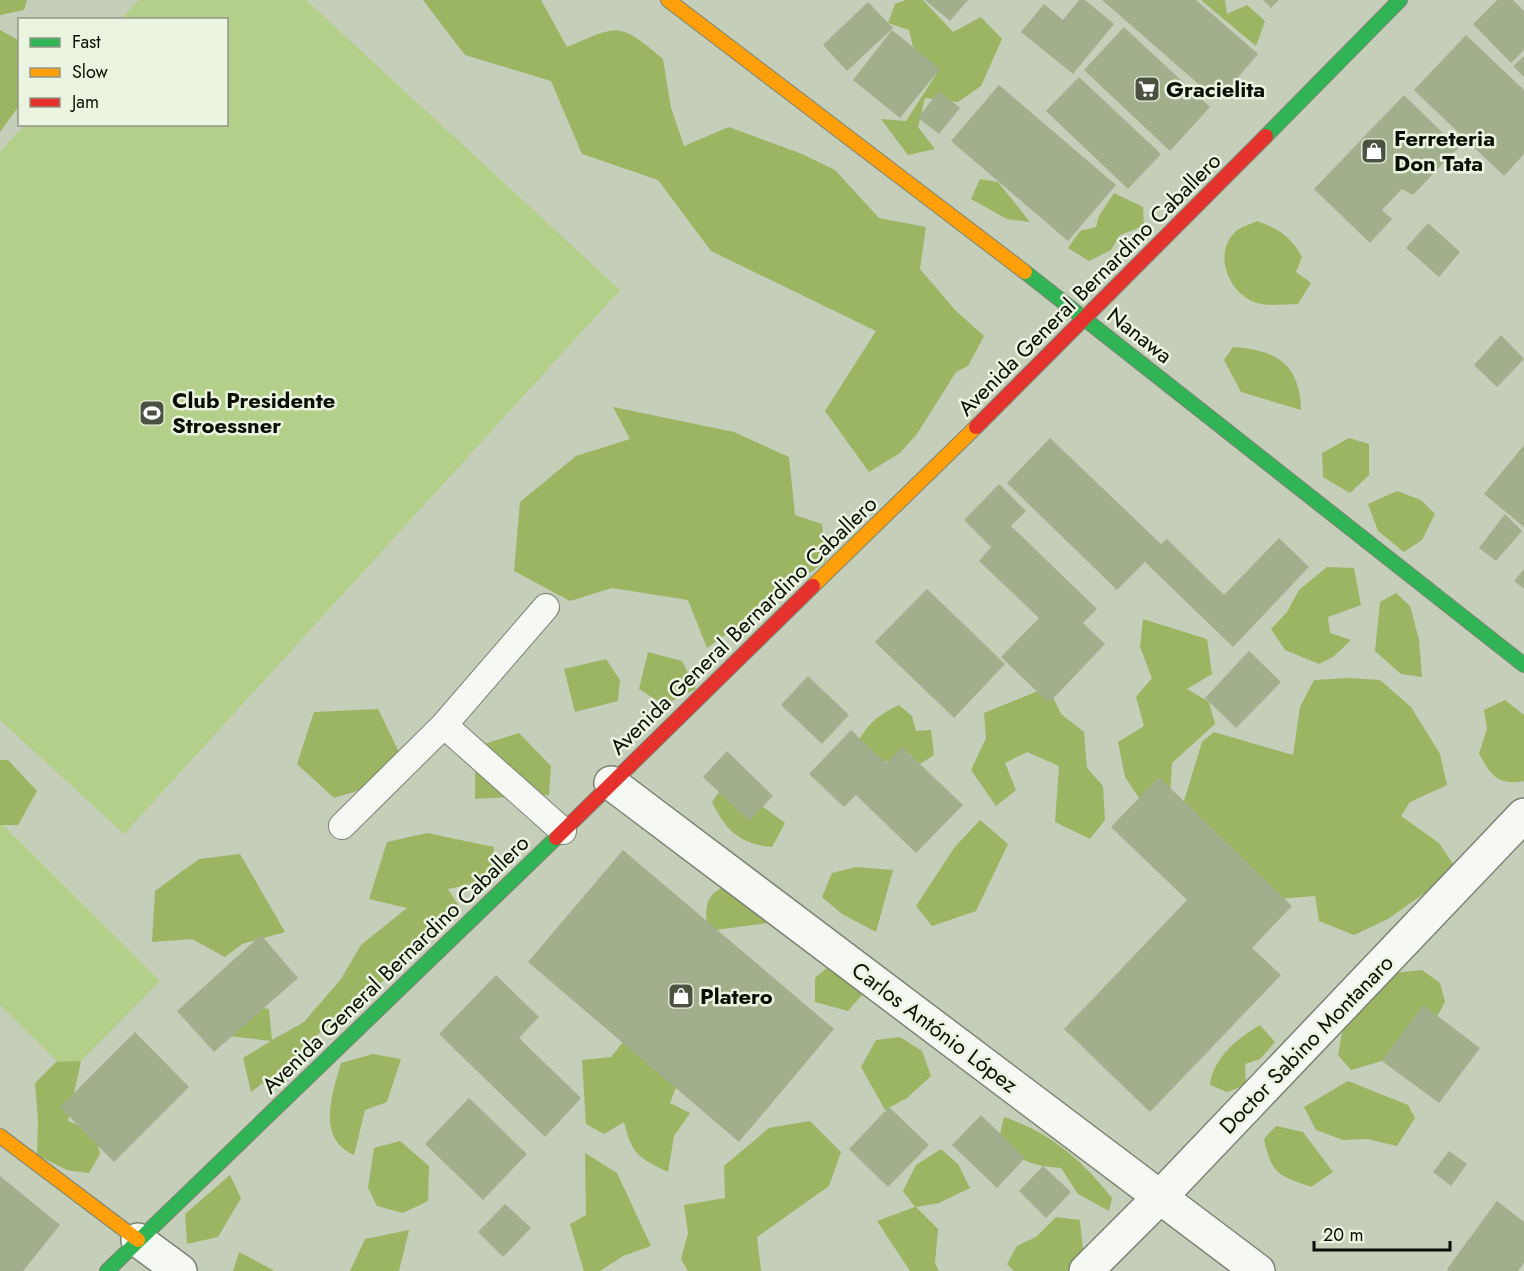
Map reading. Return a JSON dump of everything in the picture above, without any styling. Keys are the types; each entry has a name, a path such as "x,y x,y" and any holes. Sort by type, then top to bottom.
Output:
{"main road":[{"name":"Nanawa","path":"668,0 1086,319 1524,665"},
{"name":"Avenida General Bernardino Caballero","path":"107,1271 563,831 1086,319 1401,0"},
{"path":"0,1136 138,1240"}],"street":[{"name":"Carlos António López","path":"611,783 1258,1271"},
{"name":"Doctor Sabino Montanaro","path":"1086,1271 1161,1197 1524,815"},
{"path":"138,1240 180,1271"}],"lane":[{"path":"342,826 444,725 546,608"},
{"path":"444,725 563,831"}],"green space":[{"path":"0,0 27,0 24,10 0,15"},
{"path":"139,0 306,0 620,290 124,834 0,720 0,152 24,126 228,126 228,18 122,18"},
{"path":"423,0 541,0 567,47 608,31 618,30 627,33 637,38 663,59 671,108 684,146 729,127 802,154 835,170 879,218 926,227 920,269 955,310 984,336 968,366 956,372 917,434 900,453 869,472 825,411 876,331 711,251 658,180 582,154 551,81 465,55"},
{"path":"906,0 923,0 953,32 981,17 1002,39 981,86 958,102 925,98 918,127 935,149 908,155 881,119 906,121 937,73 913,47 909,30 888,23 895,4"},
{"path":"1201,0 1225,0 1227,14 1247,5 1265,21 1256,46"},
{"path":"0,30 18,40 18,107 0,132"},
{"path":"980,179 998,182 1030,222 1007,219 971,199"},
{"path":"1114,193 1143,207 1144,226 1120,235 1111,250 1089,261 1068,248 1080,231 1096,227 1099,216"},
{"path":"1257,221 1284,234 1302,257 1296,272 1311,283 1298,304 1265,305 1250,300 1240,293 1228,274 1225,251 1229,240 1236,231"},
{"path":"1233,347 1261,352 1282,362 1296,381 1301,410 1241,392 1224,360"},
{"path":"613,407 734,432 789,457 795,515 822,524 826,561 707,648 688,600 612,588 570,601 514,571 520,502 576,456 630,439"},
{"path":"1349,438 1369,444 1369,475 1350,493 1323,477 1322,453"},
{"path":"1397,491 1421,500 1435,514 1422,540 1404,552 1378,531 1368,504"},
{"path":"1327,567 1354,568 1361,605 1328,617 1330,633 1351,640 1333,657 1319,664 1285,650 1271,629 1287,612 1299,590"},
{"path":"1396,593 1410,606 1419,640 1422,677 1401,674 1375,651 1380,602"},
{"path":"1143,619 1207,639 1212,674 1187,689 1209,702 1215,724 1172,763 1170,799 1141,801 1125,777 1118,742 1144,726 1136,697 1152,678 1140,647"},
{"path":"648,652 682,661 696,689 664,705 639,689"},
{"path":"606,659 620,680 618,701 575,712 564,669"},
{"path":"1348,678 1380,680 1411,707 1440,754 1447,785 1410,802 1401,816 1439,843 1457,870 1388,919 1354,935 1319,921 1315,896 1277,899 1184,801 1202,742 1214,732 1293,755 1300,707 1314,680"},
{"path":"1048,687 1061,714 1084,732 1087,768 1103,786 1105,820 1090,839 1055,822 1059,766 1027,752 1005,763 1016,790 996,806 971,770 986,738 984,713"},
{"path":"1505,700 1524,715 1524,781 1508,782 1496,777 1487,768 1479,754 1487,729 1484,710"},
{"path":"899,705 912,716 916,731 931,730 934,755 920,764 905,750 898,759 879,763 855,748 872,722"},
{"path":"378,709 400,754 377,785 334,798 297,764 314,712"},
{"path":"519,733 551,766 549,795 475,799 475,747"},
{"path":"0,760 8,760 37,791 18,825 0,825"},
{"path":"725,784 747,795 785,823 772,847 743,839 723,821 712,802"},
{"path":"980,820 1008,844 976,911 932,926 916,906 954,848"},
{"path":"0,822 160,981 69,1073 0,1005"},
{"path":"427,833 494,847 491,880 448,889 460,908 416,939 389,976 316,1036 279,1071 251,1092 243,1058 271,1041 221,1035 245,1004 269,1009 272,1040 304,1022 341,979 361,945 407,908 369,899 387,842"},
{"path":"240,854 285,932 242,944 225,957 192,939 152,942 155,891 199,859"},
{"path":"857,867 893,870 876,932 842,914 822,897 832,873"},
{"path":"747,877 771,887 768,923 708,931 707,908 713,894 726,885"},
{"path":"834,962 869,987 848,1011 815,1002 815,978"},
{"path":"1422,970 1440,983 1445,1002 1432,1026 1382,1061 1351,1070 1338,1055 1347,1005 1382,974"},
{"path":"1260,1025 1275,1042 1260,1059 1245,1064 1246,1085 1227,1092 1210,1085 1212,1075 1221,1058 1243,1036"},
{"path":"900,1037 922,1051 931,1076 907,1098 885,1110 861,1067 876,1040"},
{"path":"623,1042 678,1082 670,1103 690,1113 674,1136 668,1172 638,1154 630,1142 624,1122 604,1134 586,1124 582,1060 611,1057"},
{"path":"373,1054 401,1059 387,1102 365,1110 354,1155 342,1147 335,1138 331,1127 331,1102 341,1063"},
{"path":"81,1061 68,1121 95,1132 100,1154 89,1173 67,1170 37,1155 38,1119 35,1083 56,1062"},
{"path":"1348,1081 1408,1105 1415,1118 1397,1146 1367,1139 1343,1140 1316,1130 1304,1107"},
{"path":"1004,1117 1051,1139 1077,1159 1112,1198 1109,1211 1078,1194 1061,1168 1033,1163 1012,1151 1000,1134"},
{"path":"810,1121 841,1152 829,1186 757,1237 761,1271 688,1271 681,1259 688,1233 684,1205 725,1198 724,1166 769,1128"},
{"path":"1276,1126 1303,1132 1333,1172 1311,1187 1291,1180 1278,1172 1270,1160 1264,1139"},
{"path":"400,1141 429,1166 428,1201 403,1213 377,1206 368,1188 374,1148"},
{"path":"941,1149 958,1164 970,1188 939,1203 916,1207 938,1229 935,1263 939,1271 910,1271 877,1221 915,1207 903,1191 916,1165"},
{"path":"585,1153 617,1173 651,1246 623,1256 600,1271 584,1271 570,1224 586,1215"},
{"path":"230,1175 241,1198 218,1237 187,1244 185,1214"},
{"path":"1056,1217 1080,1220 1083,1251 1075,1271 1014,1271 1007,1264 1017,1246 1036,1237"},
{"path":"409,1230 399,1271 350,1271 365,1239"},
{"path":"239,1252 271,1269 274,1271 233,1271"}],"building":[{"path":"925,0 968,0 950,21"},
{"path":"1079,0 1085,0 1114,24 1073,74 1021,32 1044,4 1063,20"},
{"path":"1102,0 1196,0 1258,54 1218,101"},
{"path":"1263,0 1279,0 1271,8"},
{"path":"1497,0 1513,0 1524,11 1524,50 1511,63 1473,24"},
{"path":"868,2 893,28 847,71 823,45"},
{"name":"Gracielita","path":"1124,27 1210,107 1170,151 1084,70"},
{"path":"892,30 940,69 900,118 853,80"},
{"path":"1466,35 1524,90 1524,154 1504,176 1414,90"},
{"path":"1524,56 1524,77 1513,66"},
{"path":"1079,77 1161,154 1128,189 1046,111"},
{"path":"999,85 1116,185 1068,241 951,141"},
{"path":"939,91 960,108 939,134 918,118"},
{"path":"1404,95 1458,148 1413,195 1402,189 1382,210 1392,219 1370,243 1314,189"},
{"path":"1428,223 1460,252 1439,277 1406,248"},
{"path":"1501,335 1524,359 1497,387 1474,365"},
{"path":"1050,438 1161,544 1167,539 1224,595 1279,538 1309,567 1233,647 1145,562 1117,590 1007,483"},
{"path":"1524,445 1524,527 1484,494"},
{"path":"999,484 1026,511 1011,526 1097,609 1083,623 1105,644 1049,703 1001,657 1039,618 979,561 991,547 964,520"},
{"path":"1505,514 1522,531 1496,561 1479,548"},
{"path":"1524,569 1524,589 1514,581"},
{"path":"927,589 1005,664 954,718 875,642"},
{"path":"1249,651 1281,682 1236,728 1205,698"},
{"path":"808,676 849,715 822,744 781,705"},
{"path":"851,730 886,763 902,747 963,805 916,853 856,795 844,807 809,774"},
{"path":"727,751 773,796 749,821 703,777"},
{"path":"1159,777 1292,906 1252,948 1281,975 1150,1112 1064,1029 1187,900 1111,827"},
{"name":"Platero","path":"623,850 834,1029 739,1142 528,962"},
{"path":"261,935 298,978 214,1052 177,1011"},
{"path":"496,975 539,1017 519,1038 581,1098 545,1137 439,1034"},
{"path":"1423,1005 1480,1048 1439,1103 1382,1061"},
{"path":"135,1032 189,1087 114,1162 60,1107"},
{"path":"469,1098 527,1154 483,1200 425,1144"},
{"path":"889,1107 929,1145 888,1187 849,1149"},
{"path":"981,1115 1025,1158 997,1188 952,1145"},
{"path":"1449,1151 1467,1164 1451,1186 1433,1172"},
{"path":"1043,1166 1071,1192 1046,1218 1019,1191"},
{"path":"0,1176 60,1225 23,1271 0,1271"},
{"path":"1497,1201 1524,1222 1524,1263 1518,1271 1449,1271 1447,1269"},
{"path":"505,1204 531,1228 503,1257 478,1232"}],"traffic: fast":[{"path":"1266,136 1400,0"},
{"path":"1025,272 1524,665"},
{"path":"107,1271 556,838"}],"traffic: slow":[{"path":"668,0 1025,272"},
{"path":"813,586 976,427"},
{"path":"0,1136 138,1240"}],"traffic: jam":[{"path":"976,427 1266,136"},
{"path":"556,838 813,586"}],"place":[{"name":"Gracielita","path":"1147,89"},
{"name":"Ferreteria Don Tata","path":"1374,151"},
{"name":"Club Presidente Stroessner","path":"152,413"},
{"name":"Platero","path":"681,996"}]}
